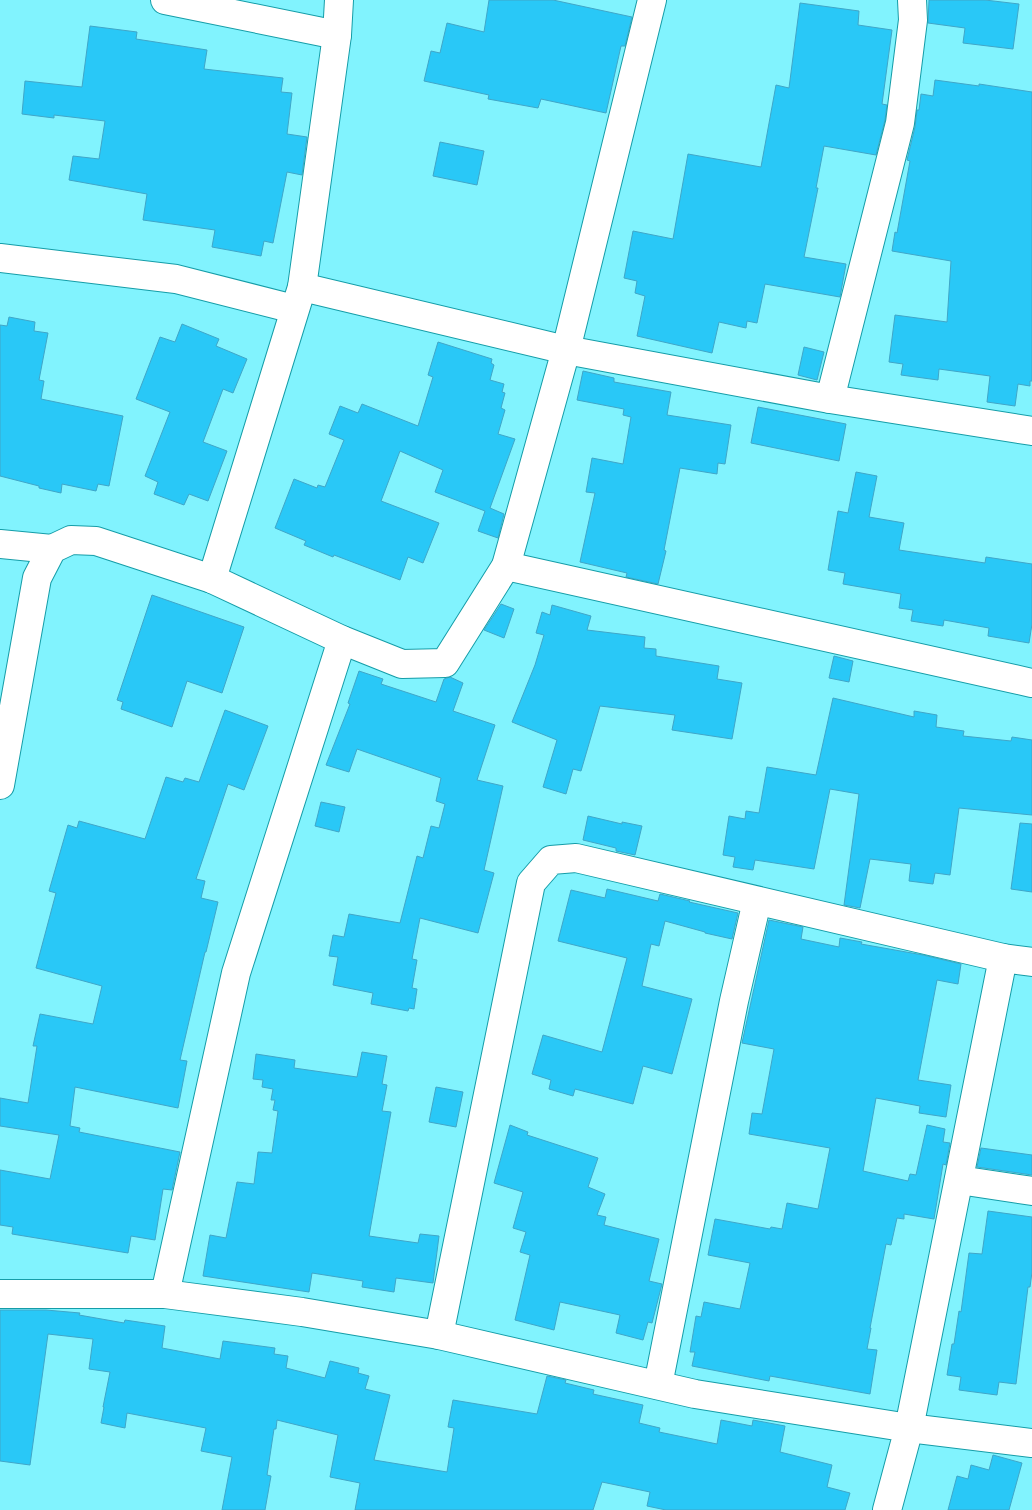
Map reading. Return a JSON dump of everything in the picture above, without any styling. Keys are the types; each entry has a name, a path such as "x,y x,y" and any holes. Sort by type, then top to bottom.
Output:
{"street":[{"path":"165,0 337,35"},
{"path":"212,579 298,298 337,35 339,0"},
{"path":"0,544 52,549 71,540 96,541 212,579 342,640 402,664 445,663 506,566 566,350 652,0"},
{"path":"830,399 900,123 913,20 912,0"},
{"path":"0,258 176,279 298,298 830,399 1032,431"},
{"path":"0,785 37,578 52,549"},
{"path":"506,566 1032,683"},
{"path":"165,1294 236,973 342,640"},
{"path":"440,1336 531,883 551,860 576,858 1003,958 1032,962"},
{"path":"658,1385 734,1001 757,901"},
{"path":"887,1510 909,1428 1003,958"},
{"path":"959,1180 1032,1191"},
{"path":"0,1294 165,1294 302,1312 440,1336 695,1394 909,1428 1032,1443"}],"building":[{"path":"489,0 553,0 632,17 625,46 621,46 606,113 541,99 538,108 488,99 489,95 424,81 431,51 440,53 447,23 484,32"},
{"path":"929,0 985,0 1019,4 1013,49 963,43 965,28 928,23"},
{"path":"800,3 859,11 858,25 892,30 882,104 887,105 876,155 824,146 816,188 818,188 804,257 846,264 840,297 765,284 757,323 747,321 746,328 719,322 712,353 637,336 645,296 635,293 637,281 624,278 633,231 673,239 688,154 761,167 776,85 789,88"},
{"path":"90,26 137,32 136,39 207,50 204,69 283,78 281,92 292,93 287,134 307,137 302,175 287,172 273,243 264,241 261,256 212,247 215,230 143,220 147,194 69,180 73,156 99,159 105,121 54,115 54,118 22,114 25,81 82,87"},
{"path":"935,80 1032,92 1032,381 1030,381 1030,386 1018,384 1015,406 987,402 990,376 939,369 938,380 901,375 903,364 889,362 895,315 947,322 951,261 892,251 910,161 907,160 921,94 933,96"},
{"path":"440,142 484,151 477,185 433,176"},
{"path":"9,317 35,322 34,331 48,333 39,380 44,381 41,399 123,416 109,486 98,484 96,491 62,484 61,493 0,476 0,325 7,326"},
{"path":"182,324 219,339 216,346 247,359 233,393 223,389 203,442 227,451 208,501 189,494 184,505 154,494 158,482 145,476 170,412 136,399 160,337 175,342"},
{"path":"438,342 492,359 491,363 494,365 490,380 504,384 502,392 505,393 501,408 505,410 498,434 515,439 490,508 504,514 498,538 478,531 485,511 435,492 443,470 400,451 381,501 439,523 423,563 408,557 400,580 304,545 306,541 275,528 294,479 317,488 318,485 325,487 344,440 329,434 340,406 358,413 362,404 418,426 433,377 428,375"},
{"path":"804,347 824,352 817,380 798,375"},
{"path":"583,371 614,378 614,382 671,392 667,415 731,425 725,464 718,463 717,474 680,468 664,550 666,551 658,584 626,577 627,573 580,562 595,493 586,492 592,458 623,464 631,417 623,415 624,409 577,400"},
{"path":"758,407 846,424 839,461 751,443"},
{"path":"856,472 877,476 869,517 904,523 899,550 985,563 986,557 1032,564 1032,624 1029,643 988,636 989,628 944,620 943,626 911,621 913,610 899,608 901,594 843,584 845,573 828,570 838,511 848,513"},
{"path":"152,595 244,627 222,693 187,681 172,727 121,709 123,702 117,700"},
{"path":"501,604 514,609 504,638 484,630"},
{"path":"552,605 591,616 587,630 645,637 644,648 656,649 656,656 719,666 717,679 742,683 732,739 672,730 675,715 600,706 581,771 573,769 566,794 543,787 557,740 512,722 535,665 544,635 536,633 542,612 550,615"},
{"path":"834,656 853,661 849,682 829,678"},
{"path":"359,671 383,679 381,684 436,702 444,679 450,677 463,683 453,711 495,725 477,780 503,786 484,870 494,873 478,933 420,918 412,959 417,960 412,988 417,989 414,1009 409,1008 408,1011 371,1004 373,993 333,985 338,957 329,956 333,935 344,937 349,914 400,923 417,856 423,858 431,826 439,828 445,804 436,801 441,778 357,749 349,772 326,765 350,704 348,703"},
{"path":"833,698 914,717 914,711 937,715 936,727 964,731 963,736 1011,741 1012,737 1032,740 1032,815 959,808 950,875 935,873 933,884 909,881 911,864 870,859 860,908 844,905 859,794 830,789 814,869 755,860 753,870 733,867 735,857 723,855 729,816 745,819 746,811 759,813 767,767 816,775"},
{"path":"225,710 268,726 244,790 228,784 196,879 205,881 201,898 218,902 180,1060 187,1061 178,1108 75,1087 70,1126 80,1128 79,1132 180,1152 172,1190 163,1189 155,1240 131,1236 128,1253 12,1234 13,1227 0,1225 0,1170 50,1179 59,1135 0,1126 0,1098 28,1103 37,1046 33,1046 40,1014 93,1024 102,986 36,968 56,893 49,891 68,825 77,828 79,821 145,839 166,777 183,782 185,778 199,782"},
{"path":"321,802 345,807 339,832 315,826"},
{"path":"588,816 622,824 622,822 642,826 635,855 583,840"},
{"path":"1020,823 1032,824 1032,892 1011,889"},
{"path":"607,889 658,901 660,894 738,913 732,939 665,921 659,946 651,944 642,986 692,999 672,1074 643,1066 633,1104 575,1089 573,1096 549,1089 551,1080 532,1074 543,1035 602,1052 627,958 558,941 571,890 605,898"},
{"path":"769,920 803,927 801,939 839,947 840,938 961,964 958,984 937,980 918,1080 951,1085 946,1117 919,1113 920,1106 876,1098 863,1171 908,1181 910,1174 916,1175 927,1125 945,1129 943,1142 950,1143 946,1165 943,1164 934,1219 904,1214 904,1219 897,1218 891,1245 886,1244 867,1349 877,1350 870,1394 770,1376 769,1381 692,1366 695,1352 690,1352 696,1316 701,1317 704,1302 740,1309 750,1263 708,1255 715,1219 770,1229 771,1227 782,1229 787,1203 818,1209 830,1148 749,1134 752,1113 762,1114 774,1049 742,1043"},
{"path":"362,1052 387,1056 382,1084 387,1085 382,1111 391,1112 369,1236 418,1243 420,1234 439,1236 433,1283 396,1278 394,1292 362,1287 363,1281 312,1273 309,1292 203,1276 210,1235 226,1238 237,1182 254,1184 258,1152 272,1153 278,1111 273,1110 275,1100 271,1100 273,1089 262,1087 263,1080 253,1079 256,1054 295,1060 294,1068 357,1077"},
{"path":"436,1087 463,1092 456,1127 429,1122"},
{"path":"510,1125 528,1132 527,1135 598,1158 588,1187 605,1194 597,1215 606,1217 604,1225 659,1239 649,1281 662,1284 652,1323 648,1322 643,1340 616,1333 620,1315 560,1302 554,1330 515,1320 530,1255 520,1252 526,1232 513,1228 523,1192 494,1183"},
{"path":"981,1148 1032,1155 1032,1175 977,1167"},
{"path":"988,1211 1032,1217 1032,1272 1030,1287 1028,1287 1016,1384 999,1382 997,1395 959,1390 961,1377 947,1375 959,1311 961,1312 969,1253 982,1254"},
{"path":"0,1310 46,1310 80,1313 79,1315 124,1323 125,1320 165,1326 162,1348 220,1359 223,1341 275,1348 274,1354 288,1356 286,1368 325,1378 330,1361 359,1368 358,1373 369,1376 365,1389 390,1395 374,1460 447,1472 454,1428 448,1427 453,1400 537,1414 547,1376 566,1380 565,1383 594,1390 593,1394 643,1405 639,1423 660,1428 659,1432 717,1444 721,1420 752,1426 753,1420 785,1426 780,1452 832,1465 827,1487 850,1493 845,1510 666,1510 647,1506 650,1492 602,1482 593,1510 355,1510 360,1483 330,1477 338,1435 277,1420 267,1475 271,1476 265,1510 222,1510 232,1457 201,1451 206,1428 127,1413 125,1428 101,1423 110,1372 89,1369 93,1339 48,1334 30,1465 0,1461"},
{"path":"993,1455 1022,1463 1009,1510 948,1510 957,1476 968,1479 971,1465 989,1470"}]}
